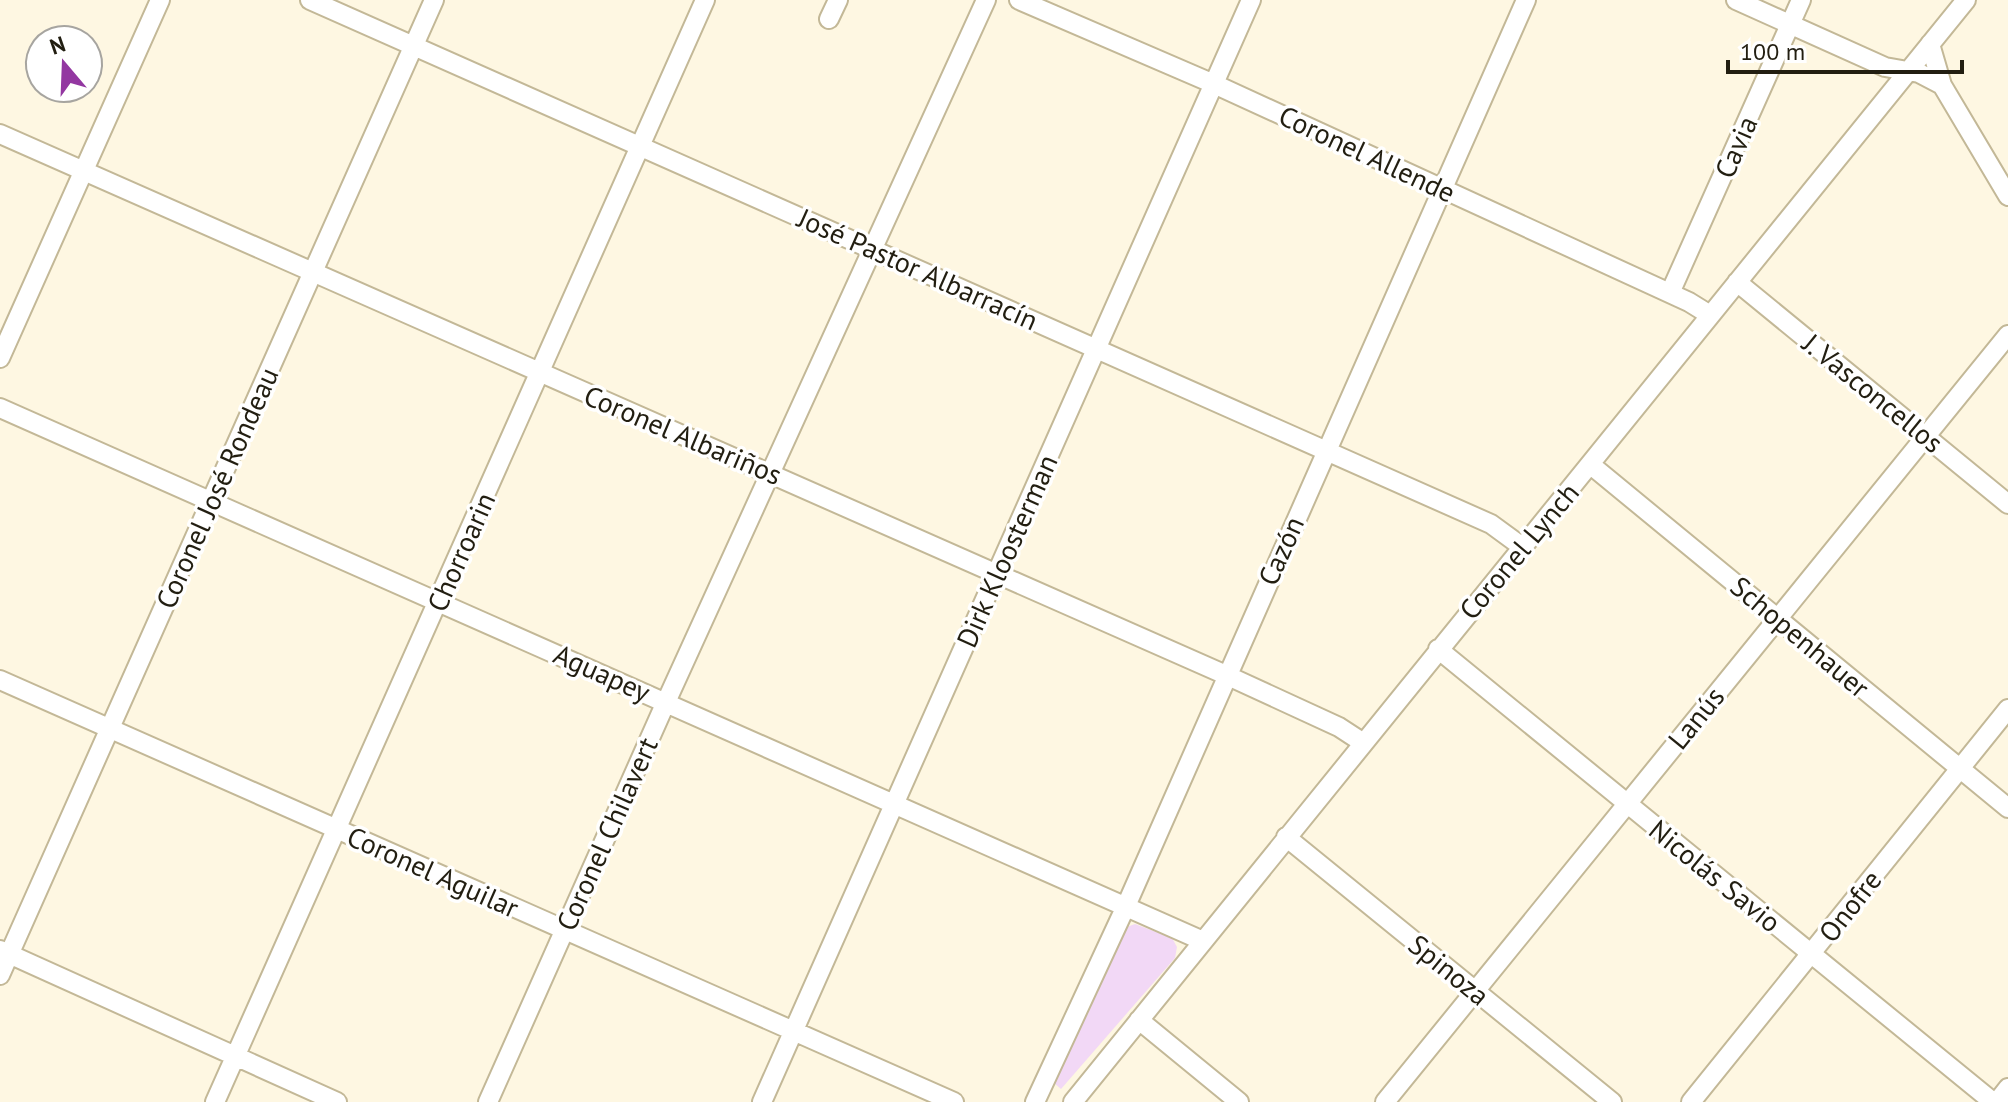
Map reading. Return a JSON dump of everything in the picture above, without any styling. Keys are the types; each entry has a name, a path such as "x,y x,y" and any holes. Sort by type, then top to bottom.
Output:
{"street":[{"path":"0,358 160,0"},
{"name":"José Pastor Albarracín","path":"310,0 1491,524 1521,546"},
{"name":"Coronel José Rondeau","path":"0,975 5,952 109,729 434,0"},
{"name":"Chorroarin","path":"215,1102 705,0"},
{"path":"829,19 838,0"},
{"name":"Coronel Chilavert","path":"488,1102 666,702 986,0"},
{"name":"Coronel Allende","path":"1019,0 1214,84 1670,293 1710,315"},
{"name":"Dirk Kloosterman","path":"762,1102 1251,0"},
{"name":"Cazón","path":"1035,1102 1126,906 1526,0"},
{"path":"1736,0 1885,67 1919,73 1942,85"},
{"name":"Cavia","path":"1670,293 1801,0"},
{"name":"Coronel Lynch","path":"1073,1102 1966,0"},
{"path":"1930,44 1942,85 2008,196"},
{"name":"Coronel Albariños","path":"0,134 1226,675 1339,727 1362,742"},
{"name":"J. Vasconcellos","path":"1737,282 2008,504"},
{"name":"Lanús","path":"1385,1102 2008,335"},
{"name":"Aguapey","path":"0,408 440,600 1203,941"},
{"name":"Schopenhauer","path":"1591,465 2008,808"},
{"name":"Nicolás Savio","path":"1438,649 1995,1102"},
{"name":"Coronel Aguilar","path":"0,680 954,1102"},
{"name":"Onofre","path":"1691,1102 2008,709"},
{"name":"Spinoza","path":"1286,837 1612,1102"},
{"path":"5,952 337,1102"},
{"path":"1139,1020 1239,1102"},
{"path":"1995,1102 2008,1088"}],"shaded area":[{"path":"1135,924 1172,938 1177,947 1175,958 1061,1089 1053,1082 1124,928"}]}
